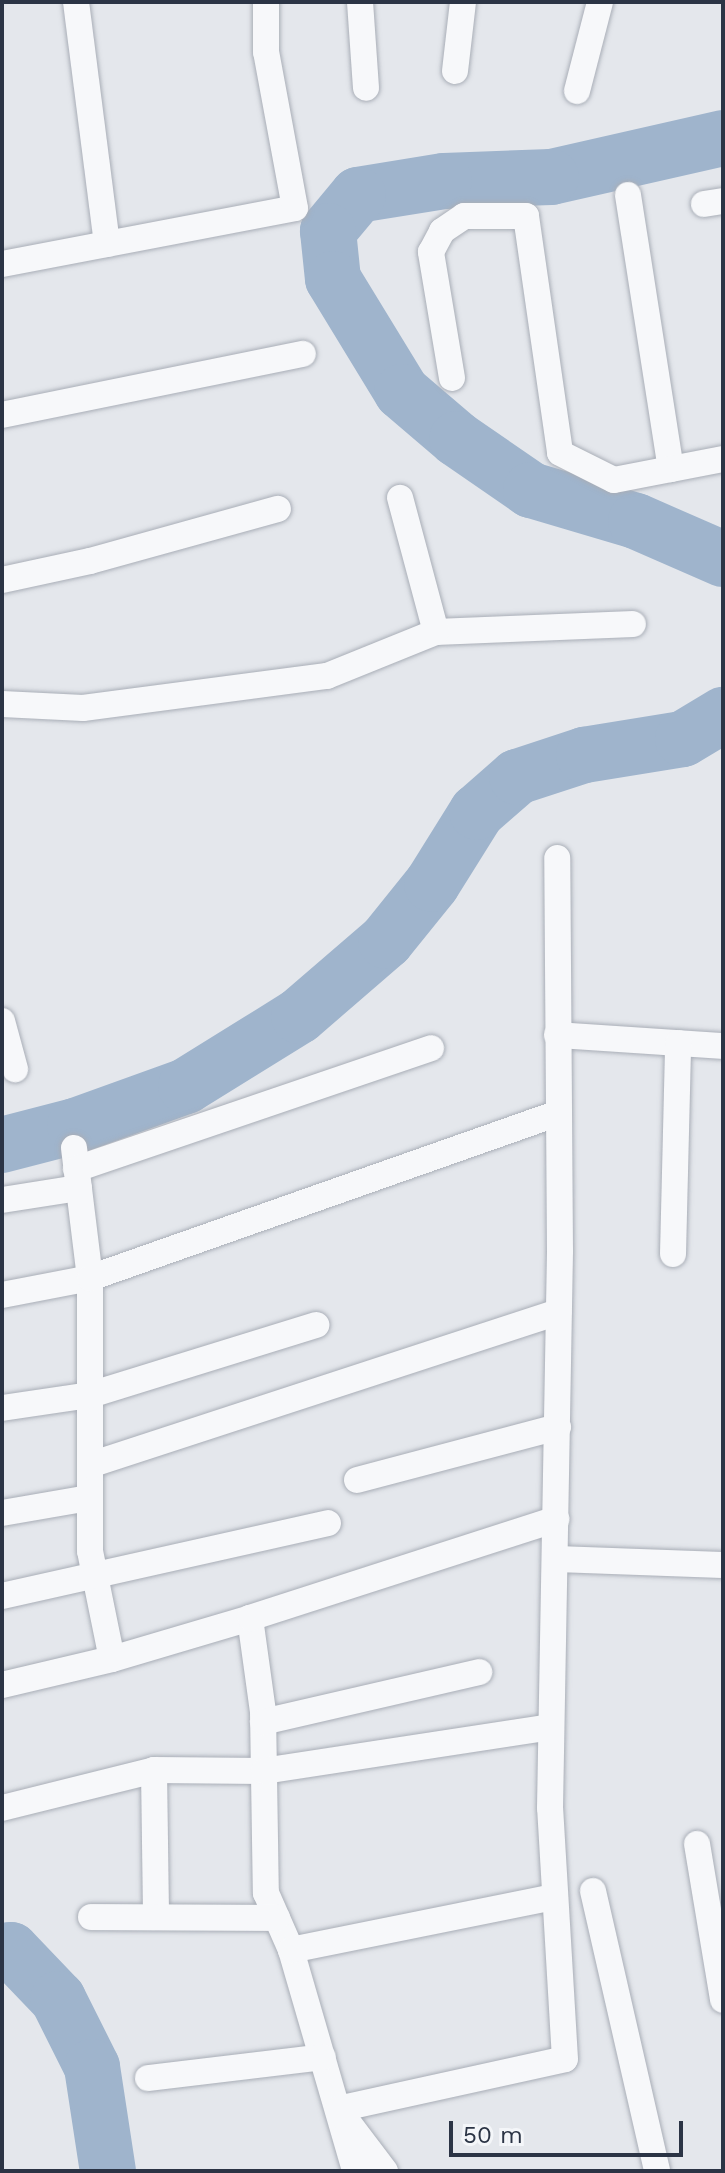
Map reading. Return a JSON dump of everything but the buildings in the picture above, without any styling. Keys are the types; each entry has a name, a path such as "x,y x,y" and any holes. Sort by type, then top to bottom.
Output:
{"street":[{"path":"76,2 107,244"},
{"path":"2,264 295,208 266,52 266,2"},
{"path":"360,2 366,88"},
{"path":"455,71 463,2"},
{"path":"577,91 600,2"},
{"path":"628,195 671,469"},
{"path":"452,378 431,252 442,231 464,216 526,216 560,453 614,480 723,459"},
{"path":"2,415 303,354"},
{"path":"400,498 436,632"},
{"path":"2,580 90,561 278,509"},
{"path":"2,704 83,708 327,676 436,632 633,624"},
{"path":"338,2109 565,2059 550,1808 559,1312 557,858"},
{"path":"2,1021 15,1069"},
{"path":"557,1035 723,1046"},
{"path":"673,1254 678,1043"},
{"path":"2,1200 76,1168 431,1048"},
{"path":"2,1295 90,1278 558,1113"},
{"path":"76,1168 90,1278 90,1551 112,1659"},
{"path":"90,1465 559,1312"},
{"path":"2,1408 90,1395 316,1325"},
{"path":"357,1480 558,1427"},
{"path":"2,1513 89,1498"},
{"path":"2,1685 112,1659 250,1618 556,1519"},
{"path":"2,1596 328,1523"},
{"path":"556,1559 723,1565"},
{"path":"250,1618 263,1722 266,1893 291,1950 355,2171"},
{"path":"263,1722 479,1672"},
{"path":"2,1808 154,1770 264,1771 551,1727"},
{"path":"154,1770 156,1917"},
{"path":"697,1844 723,2000"},
{"path":"593,1891 657,2171"},
{"path":"291,1950 555,1897"},
{"path":"91,1917 277,1918"},
{"path":"148,2078 323,2057"},
{"path":"338,2109 385,2171"}],"waterway":[{"path":"723,138 551,177 444,181 358,195 328,231 333,279 402,392 457,439 531,490 636,521 723,559"},
{"path":"2,1145 75,1126 186,1086 299,1016 386,941 432,884 477,812 517,777 584,755 683,739 723,715"},
{"path":"2,1951 11,1950 58,1999 92,2067 108,2171"}]}
